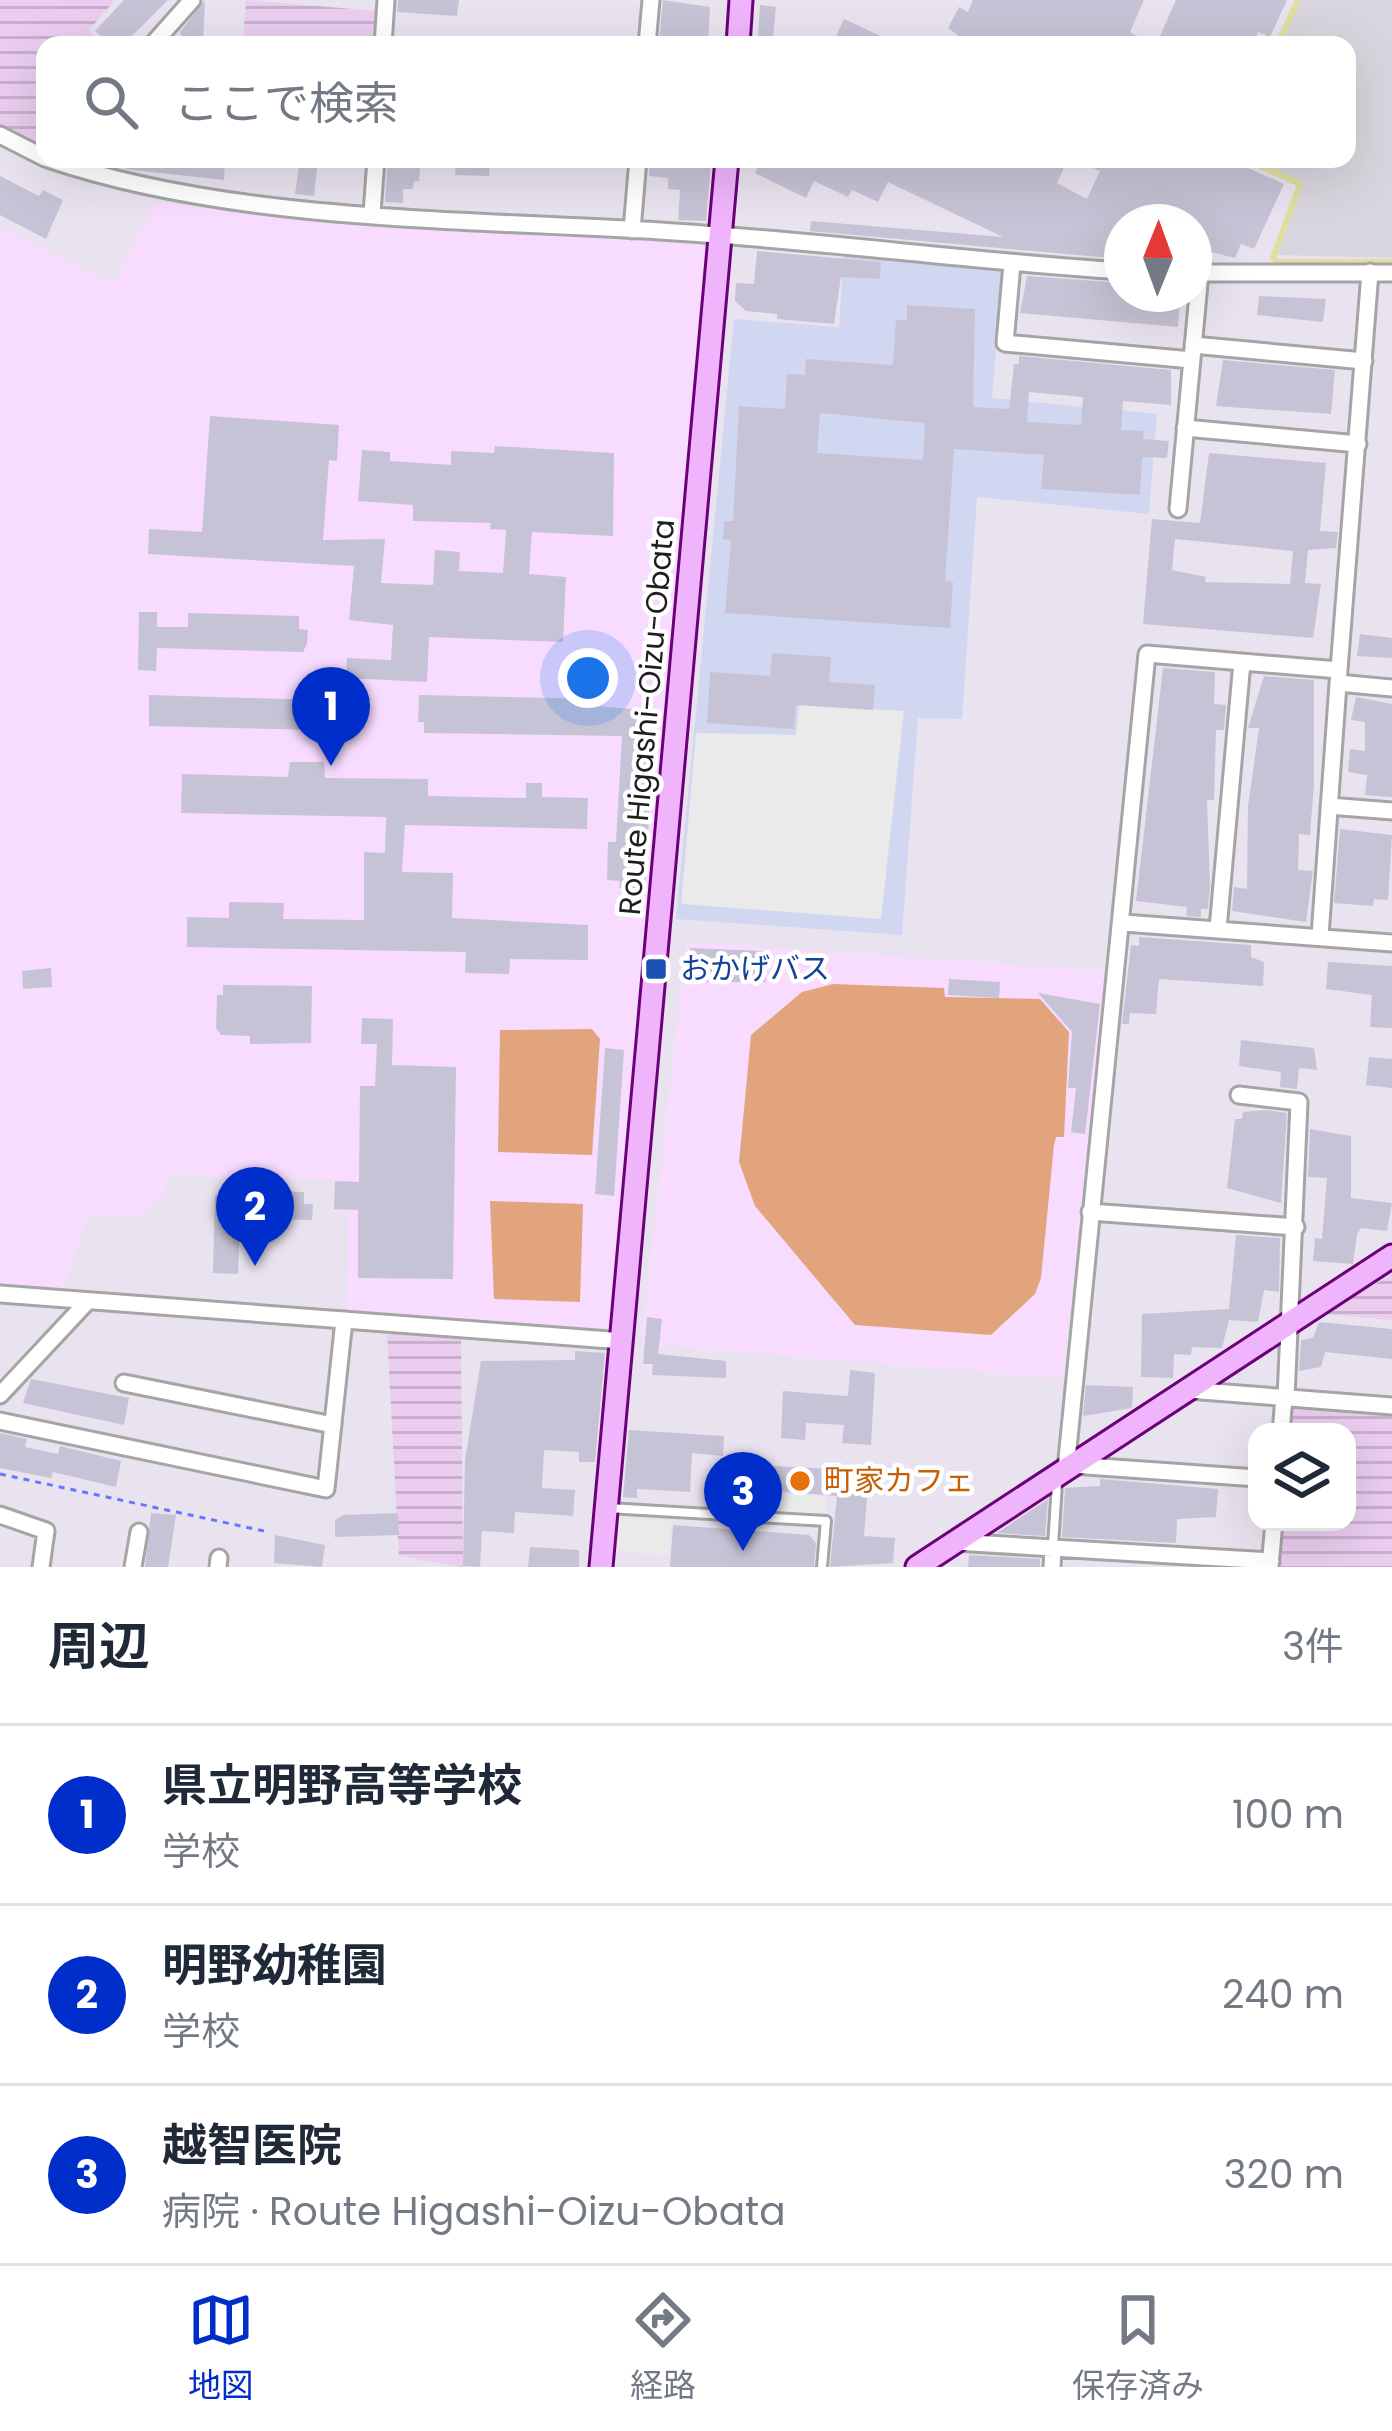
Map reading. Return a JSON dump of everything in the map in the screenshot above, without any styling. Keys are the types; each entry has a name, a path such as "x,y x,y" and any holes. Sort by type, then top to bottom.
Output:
{"main road":[{"path":"738,36 741,0"},
{"name":"Route Higashi-Oizu-Obata","path":"602,1567 727,168"},
{"path":"916,1567 1392,1256"}],"street":[{"path":"160,36 192,0"},
{"path":"384,36 386,0"},
{"path":"648,36 651,0"},
{"path":"0,135 36,153"},
{"path":"79,168 155,191 372,213 721,235 1104,270"},
{"path":"372,213 375,168"},
{"path":"632,230 637,168"},
{"path":"1012,264 1005,343 1364,361"},
{"path":"1320,936 1370,272"},
{"path":"1212,274 1392,273"},
{"path":"1178,509 1195,312"},
{"path":"1185,428 1358,444"},
{"path":"1248,1478 1065,1469 1147,654 1242,662 1392,688"},
{"path":"1218,929 1242,662"},
{"path":"1329,806 1392,811"},
{"path":"1123,923 1392,943"},
{"path":"1238,1095 1299,1102 1293,1322 1282,1423"},
{"path":"1090,1212 1296,1226"},
{"path":"0,1294 622,1341"},
{"path":"0,1395 87,1302"},
{"path":"0,1421 326,1489 344,1321"},
{"path":"124,1383 333,1426"},
{"path":"1188,1390 1392,1406"},
{"path":"0,1515 46,1531 41,1567"},
{"path":"955,1542 1270,1564 1273,1531"},
{"path":"134,1567 139,1532"},
{"path":"1052,1567 1053,1548"}],"lane":[{"path":"1053,1548 1065,1469"},
{"path":"607,1508 826,1521 822,1567"}],"path":[{"path":"0,1474 264,1531"}],"shaded area":[{"path":"0,0 115,0 89,30 95,36 36,36 36,143 0,125"},
{"path":"246,0 377,11 376,36 244,36"},
{"path":"1301,0 1392,0 1392,258 1276,255 1303,183 1270,168 1356,168 1356,36 1284,36"},
{"path":"155,202 305,219 703,242 709,248 611,1329 347,1313 349,1181 168,1174 164,1193 144,1216 88,1216 62,1291 0,1285 0,227 114,283"},
{"path":"844,255 1003,268 992,398 1157,414 1149,514 977,497 962,719 918,718 902,935 676,919 734,319 839,327"},
{"path":"799,705 904,711 881,919 681,904 696,733 796,735"},
{"path":"686,942 1108,971 1062,1379 641,1344"},
{"path":"833,984 944,988 945,997 1040,999 1069,1032 1064,1137 1056,1137 1054,1145 1041,1278 1035,1294 991,1335 855,1325 755,1206 739,1162 751,1035 802,992"},
{"path":"592,1029 600,1039 592,1155 498,1152 500,1030"},
{"path":"490,1201 583,1204 580,1302 494,1299"},
{"path":"1392,1274 1392,1320 1326,1314"},
{"path":"387,1332 461,1337 463,1567 399,1556"},
{"path":"1288,1402 1392,1410 1392,1567 1274,1567 1277,1531 1356,1531 1356,1423 1287,1423"},
{"path":"780,1494 826,1497 825,1521 779,1518"},
{"path":"615,1517 671,1522 668,1555 612,1551"}],"building":[{"path":"124,0 168,0 132,36 100,36 95,31"},
{"path":"205,0 203,36 182,36"},
{"path":"398,0 459,0 457,16 397,12"},
{"path":"663,0 710,7 708,36 660,36"},
{"path":"973,0 1144,0 1130,32 1137,36 959,36 948,28 959,7 968,12"},
{"path":"1176,0 1287,0 1270,36 1258,32 1256,36 1160,36"},
{"path":"760,5 776,7 773,36 758,36"},
{"path":"844,19 881,36 836,36"},
{"path":"225,168 224,180 125,169"},
{"path":"299,168 317,168 314,196 295,194"},
{"path":"387,168 420,168 413,189 403,189 403,203 385,202"},
{"path":"455,168 489,168 489,176 455,175"},
{"path":"650,168 711,168 706,221 678,220 680,190 668,189 668,178 649,176"},
{"path":"758,168 1064,168 1057,183 1087,199 1100,171 1093,168 1248,168 1284,184 1254,249 1241,244 1235,258 1212,252 1212,204 1104,204 1104,257 810,231 811,221 1003,237 888,182 878,202 852,190 848,197 814,181 806,198 755,173"},
{"path":"0,176 39,196 43,190 63,200 46,239 0,215"},
{"path":"757,251 881,262 880,279 841,277 834,324 777,319 777,314 746,311 735,301 736,283 754,284"},
{"path":"1027,276 1104,282 1104,312 1179,312 1178,327 1020,313"},
{"path":"1259,296 1326,299 1323,322 1257,315"},
{"path":"907,305 975,309 973,407 1009,409 1019,356 1171,370 1171,405 1123,401 1121,430 1144,431 1143,439 1169,441 1167,458 1142,457 1140,495 1041,489 1044,455 954,449 945,581 953,582 950,628 725,613 731,540 723,539 724,521 733,521 739,406 785,409 787,374 805,375 806,359 893,365 896,320 907,320","holes":["1029,392 1083,397 1081,425 1027,422","820,413 925,423 923,460 817,453"]},
{"path":"1223,360 1335,370 1331,414 1216,406"},
{"path":"210,416 339,425 337,461 329,460 323,540 385,539 381,583 433,585 435,550 460,552 459,571 503,573 506,530 490,529 491,523 413,521 413,505 358,501 362,450 390,452 390,461 451,465 451,451 494,453 495,446 614,453 613,536 532,532 529,574 566,577 563,642 429,637 427,682 346,678 347,658 391,660 393,625 349,620 354,566 148,554 149,529 202,532"},
{"path":"1209,453 1326,463 1320,531 1338,532 1336,548 1308,550 1305,583 1321,584 1313,638 1143,624 1152,519 1200,523","holes":["1175,539 1293,551 1290,584 1205,582 1206,577 1172,570"]},
{"path":"139,612 157,612 157,627 188,627 188,613 299,616 299,629 308,630 307,644 303,652 157,648 156,671 138,670"},
{"path":"1360,634 1392,638 1392,658 1357,656"},
{"path":"772,653 831,657 829,682 875,685 873,710 796,705 794,729 707,723 710,672 770,676"},
{"path":"1163,668 1215,672 1214,704 1226,705 1224,730 1216,730 1214,800 1207,800 1210,886 1208,909 1201,909 1201,917 1186,916 1187,907 1136,901"},
{"path":"1264,676 1314,680 1310,835 1299,834 1298,870 1313,871 1306,922 1232,911 1234,887 1247,889 1248,806 1259,728 1248,728"},
{"path":"149,695 320,700 319,730 149,726"},
{"path":"419,695 596,699 596,706 655,711 645,889 619,888 620,881 607,880 608,842 616,842 622,736 424,733 424,722 418,722"},
{"path":"1356,697 1392,704 1392,797 1365,795 1367,775 1348,772 1350,749 1365,751 1365,722 1351,720"},
{"path":"290,762 324,762 325,778 428,779 428,796 526,798 526,783 542,783 542,797 588,798 587,829 405,825 402,872 453,873 452,918 588,925 588,960 510,959 509,974 465,973 466,952 187,947 187,917 229,918 229,902 284,903 283,919 364,920 364,852 385,853 386,817 181,813 182,774 288,777"},
{"path":"1340,829 1392,835 1388,900 1374,899 1373,906 1334,903"},
{"path":"1139,937 1251,945 1251,957 1264,962 1263,986 1159,979 1156,1014 1130,1013 1129,1024 1122,1024 1131,945 1139,946"},
{"path":"690,948 763,951 766,982 689,982"},
{"path":"1328,962 1392,966 1392,1028 1370,1027 1372,995 1326,989"},
{"path":"51,968 52,987 23,989 22,971"},
{"path":"949,979 1000,982 999,998 948,995"},
{"path":"223,985 312,986 311,1043 250,1044 250,1036 221,1035 216,1028 217,995 223,995"},
{"path":"1038,993 1100,1004 1085,1134 1071,1132 1076,1088 1068,1088 1072,1032"},
{"path":"362,1018 393,1019 392,1065 456,1067 453,1279 358,1278 358,1210 334,1209 335,1181 359,1182 360,1086 375,1086 377,1044 361,1044"},
{"path":"1241,1040 1314,1048 1317,1070 1299,1068 1297,1089 1280,1087 1281,1072 1239,1066"},
{"path":"605,1048 624,1050 614,1196 595,1194"},
{"path":"1369,1057 1392,1059 1392,1088 1366,1085"},
{"path":"1243,1112 1287,1113 1281,1203 1227,1188 1235,1119 1242,1119"},
{"path":"1310,1129 1351,1136 1351,1198 1392,1203 1387,1231 1361,1228 1357,1234 1353,1264 1313,1261 1315,1238 1322,1239 1327,1178 1308,1177"},
{"path":"238,1190 304,1192 304,1204 313,1204 312,1220 240,1218 238,1274 213,1273 215,1195 238,1196"},
{"path":"1236,1235 1280,1238 1279,1292 1264,1290 1258,1322 1229,1320 1222,1348 1192,1347 1191,1355 1174,1354 1173,1378 1141,1377 1142,1314 1229,1309"},
{"path":"647,1317 662,1319 658,1354 726,1361 726,1378 652,1375 653,1364 643,1364"},
{"path":"1319,1322 1392,1329 1392,1359 1325,1352 1321,1367 1299,1371 1301,1340 1313,1338"},
{"path":"575,1351 605,1353 595,1462 579,1462 579,1452 544,1450 542,1488 575,1490 573,1516 515,1512 514,1533 482,1531 480,1567 463,1566 465,1460 481,1361 575,1360"},
{"path":"850,1370 875,1373 871,1445 842,1443 844,1425 806,1423 805,1440 781,1438 783,1391 848,1396"},
{"path":"31,1379 129,1398 124,1425 23,1403"},
{"path":"1086,1385 1133,1387 1132,1408 1083,1416"},
{"path":"629,1430 724,1436 723,1456 692,1453 690,1492 637,1489 637,1498 623,1497"},
{"path":"0,1433 27,1439 25,1447 58,1454 60,1446 121,1461 116,1487 53,1472 51,1478 0,1468"},
{"path":"720,1463 869,1471 864,1536 895,1538 893,1563 830,1567 837,1496 766,1490 756,1497 718,1495"},
{"path":"1100,1479 1218,1489 1216,1517 1177,1519 1176,1543 1062,1537 1065,1488 1100,1486"},
{"path":"1048,1499 1045,1536 997,1533"},
{"path":"151,1513 176,1515 168,1567 145,1567"},
{"path":"398,1513 399,1535 335,1537 335,1520 343,1515"},
{"path":"673,1525 809,1535 816,1543 814,1567 670,1567"},
{"path":"275,1535 325,1545 322,1567 274,1563"},
{"path":"530,1547 579,1550 579,1567 528,1567"},
{"path":"969,1555 1040,1559 1040,1567 968,1567"}],"waterway":[{"path":"1281,36 1298,0"},
{"path":"1265,168 1300,184 1273,258 1278,262 1392,262"}],"place":[{"name":"県立明野高等学校","path":"331,766"},
{"name":"おかげバス","path":"656,969"},
{"name":"明野幼稚園","path":"255,1266"},
{"name":"町家カフェ","path":"800,1481"},
{"name":"越智医院","path":"743,1551"}]}
